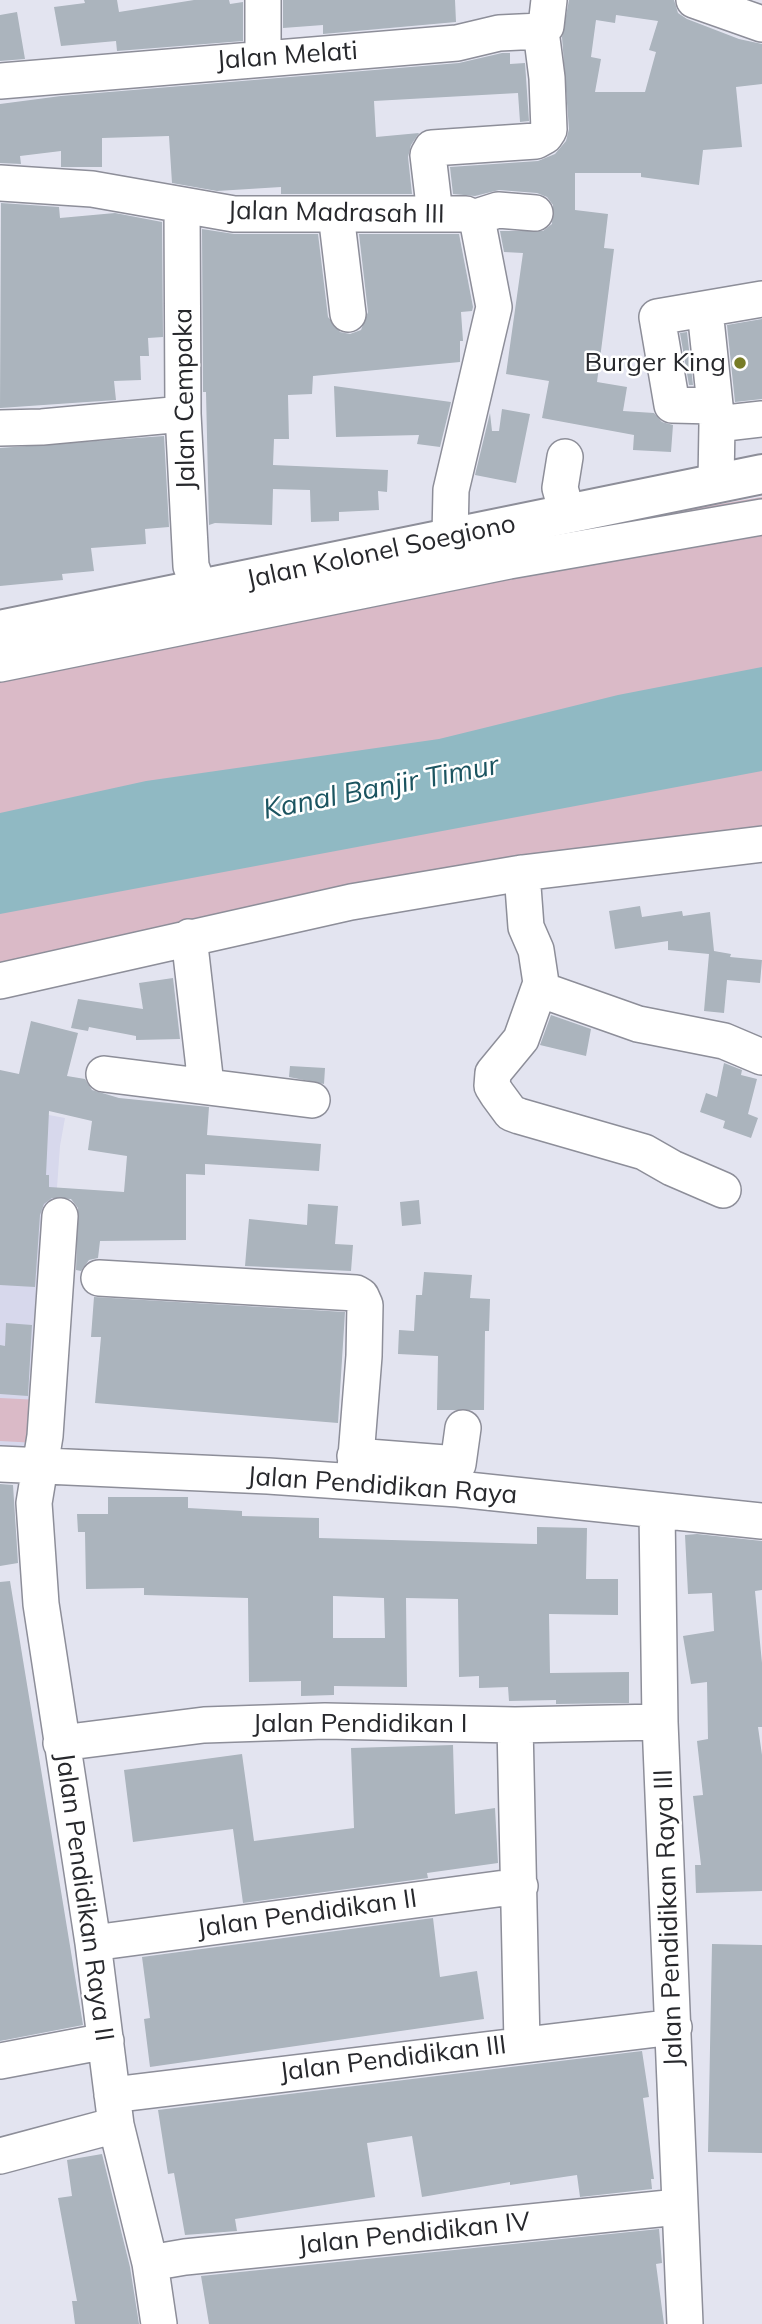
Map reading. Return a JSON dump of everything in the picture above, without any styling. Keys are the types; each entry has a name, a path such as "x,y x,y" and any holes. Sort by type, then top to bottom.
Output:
{"main road":[{"name":"Jalan Kolonel Soegiono","path":"0,630 762,474"},
{"name":"Jalan Kolonel Soegiono","path":"0,650 655,515 762,497"}],"street":[{"path":"263,0 263,57"},
{"path":"694,0 762,24"},
{"path":"435,214 428,155 432,148 536,141 549,130 545,15"},
{"name":"Jalan Melati","path":"0,81 263,57 457,43 499,33 545,15"},
{"name":"Jalan Madrasah III","path":"0,183 92,189 234,214 466,214 473,218 479,230 494,307 451,490 450,536"},
{"name":"Jalan Cempaka","path":"182,206 183,414 191,566 200,591"},
{"path":"473,218 498,210 535,213"},
{"path":"336,214 348,314"},
{"path":"762,299 660,315 657,320 671,405 715,415 762,419"},
{"path":"705,310 715,415 716,482"},
{"path":"0,428 43,427 183,414"},
{"path":"565,457 560,488 567,513"},
{"path":"0,664 509,561 762,517"},
{"path":"0,981 351,902 522,873 762,844"},
{"path":"522,873 526,927 541,974 521,1039 492,1079 492,1086 511,1113 644,1152 671,1168 723,1190"},
{"path":"189,937 206,1085"},
{"path":"538,989 638,1024 724,1041 762,1057"},
{"path":"104,1074 312,1100"},
{"name":"Jalan Pendidikan Raya II","path":"60,1216 45,1436 34,1503 41,1604 93,1943 114,2110 150,2263 159,2324"},
{"path":"99,1278 356,1293 365,1305 365,1356 355,1469"},
{"path":"458,1477 463,1428"},
{"name":"Jalan Pendidikan Raya","path":"0,1464 39,1467 355,1469 458,1477 657,1512 762,1521"},
{"name":"Jalan Pendidikan Raya III","path":"657,1512 660,1721 674,2027 678,2207 685,2324"},
{"name":"Jalan Pendidikan I","path":"61,1743 204,1725 325,1721 515,1725 660,1721"},
{"path":"515,1725 522,2044"},
{"name":"Jalan Pendidikan II","path":"93,1943 520,1885"},
{"name":"Jalan Pendidikan III","path":"0,2156 114,2110 522,2044 674,2027"},
{"path":"0,2061 106,2041"},
{"name":"Jalan Pendidikan IV","path":"150,2263 185,2257 678,2207"}],"shaded area":[{"path":"762,497 762,846 522,873 0,987 0,650 655,515"},
{"path":"0,1106 65,1118 60,1146 38,1449 0,1447"},
{"path":"0,1398 40,1400 37,1443 0,1441"}],"water":[{"name":"Kanal Banjir Timur","path":"762,667 762,771 0,914 0,813 146,781 439,739 618,695"}],"building":[{"path":"84,0 117,0 119,12 194,0 229,0 230,4 243,2 243,41 117,51 116,41 61,46 54,7 85,3"},
{"path":"283,0 455,0 456,22 323,34 323,25 283,28"},
{"path":"569,0 674,0 678,13 687,19 739,39 762,44 762,84 736,87 742,147 703,150 699,185 641,177 641,173 575,173 575,210 608,214 604,248 614,249 597,382 627,387 623,411 654,413 662,422 673,425 671,452 633,450 634,435 542,418 549,381 506,374 523,253 504,252 500,231 543,231 552,224 553,205 547,197 537,193 499,190 475,196 453,194 450,167 538,161 555,154 566,141 569,129 562,37","holes":["616,15 658,21 649,50 656,52 645,92 595,92 601,59 591,57 596,20 615,23"]},
{"path":"17,12 25,59 0,61 0,15"},
{"path":"510,53 510,64 525,63 529,121 520,122 518,93 374,101 376,137 419,133 411,145 408,157 412,194 281,194 281,187 217,191 172,183 169,136 102,138 102,167 61,167 61,151 20,156 21,164 0,163 0,104 61,96 459,63"},
{"path":"1,203 59,207 60,218 115,213 162,222 163,337 148,338 149,356 140,356 141,380 114,381 116,400 0,408"},
{"path":"202,229 234,234 318,234 328,317 340,332 350,334 361,330 368,312 359,234 459,234 473,307 472,311 461,312 463,341 460,341 460,362 313,376 312,394 288,395 289,439 274,439 273,465 388,470 387,492 378,491 379,510 339,512 339,521 311,522 310,490 273,489 272,525 209,525 206,392 203,392"},
{"path":"762,319 762,399 735,402 727,325"},
{"path":"687,332 693,385 689,385 680,333"},
{"path":"334,386 451,402 440,447 417,444 419,435 336,437"},
{"path":"502,409 530,414 516,483 475,475 490,413 492,431 499,431"},
{"path":"164,436 169,527 145,529 146,544 91,548 94,571 62,574 63,580 0,586 0,448"},
{"path":"640,906 642,917 682,911 683,916 710,912 714,951 731,954 730,957 762,960 760,983 727,980 724,1013 704,1011 709,954 668,950 668,941 615,949 609,911"},
{"path":"173,978 180,1039 136,1040 136,1036 89,1027 88,1031 71,1028 78,999 143,1009 139,983"},
{"path":"551,1015 591,1029 586,1056 540,1045"},
{"path":"31,1021 78,1033 67,1076 85,1079 92,1090 119,1098 209,1107 207,1135 321,1144 319,1171 205,1164 205,1175 186,1174 186,1240 100,1241 98,1258 89,1260 81,1271 76,1270 78,1208 71,1199 52,1198 44,1204 40,1215 35,1287 0,1285 0,1070 19,1074","holes":["49,1111 92,1121 88,1150 127,1156 124,1192 49,1187 49,1175 46,1175"]},
{"path":"724,1063 742,1070 741,1075 757,1079 748,1114 758,1118 751,1138 723,1128 725,1121 700,1112 706,1093 717,1097"},
{"path":"290,1066 325,1068 324,1084 289,1077"},
{"path":"419,1200 421,1224 402,1226 400,1202"},
{"path":"308,1204 338,1206 335,1244 353,1245 351,1271 245,1266 249,1219 307,1225"},
{"path":"424,1272 472,1275 470,1298 490,1299 489,1331 485,1331 484,1410 437,1410 438,1356 398,1354 399,1330 414,1331 416,1295 422,1295"},
{"path":"94,1297 345,1312 338,1423 95,1403 101,1337 91,1337"},
{"path":"6,1323 32,1325 28,1396 0,1394 0,1345 5,1346"},
{"path":"0,1484 13,1485 18,1563 0,1566"},
{"path":"108,1497 188,1497 188,1508 242,1511 242,1516 319,1518 319,1538 537,1544 537,1527 587,1528 586,1579 618,1579 618,1615 549,1614 550,1673 629,1672 629,1703 556,1704 556,1700 509,1701 508,1687 479,1688 479,1676 459,1677 458,1599 406,1598 407,1687 334,1686 334,1695 301,1696 301,1681 249,1682 248,1598 144,1595 144,1588 86,1589 85,1532 78,1532 77,1514 108,1514","holes":["333,1596 384,1598 385,1638 333,1638"]},
{"path":"685,1535 762,1541 762,1590 755,1591 762,1663 762,1727 758,1727 762,1755 762,1891 696,1893 695,1865 701,1865 693,1796 703,1795 697,1741 708,1739 707,1682 691,1684 683,1636 714,1631 712,1593 688,1594"},
{"path":"10,1581 83,2025 0,2041 0,1582"},
{"path":"453,1745 455,1814 495,1808 498,1863 427,1873 428,1878 243,1903 233,1829 133,1842 124,1770 242,1754 254,1841 354,1828 351,1748"},
{"path":"433,1918 440,1977 477,1971 484,2019 150,2067 144,2019 150,2018 142,1957"},
{"path":"712,1944 762,1945 762,2153 708,2152"},
{"path":"642,2051 649,2097 643,2098 654,2179 651,2179 652,2189 580,2197 577,2175 510,2185 510,2182 422,2197 412,2136 367,2143 375,2197 235,2219 237,2231 185,2235 174,2173 168,2174 158,2110"},
{"path":"102,2154 130,2267 139,2324 75,2324 72,2301 77,2301 58,2198 72,2196 67,2160"},
{"path":"659,2229 662,2263 656,2264 664,2324 209,2324 201,2276"}],"place":[{"name":"Burger King","path":"740,363"}]}
